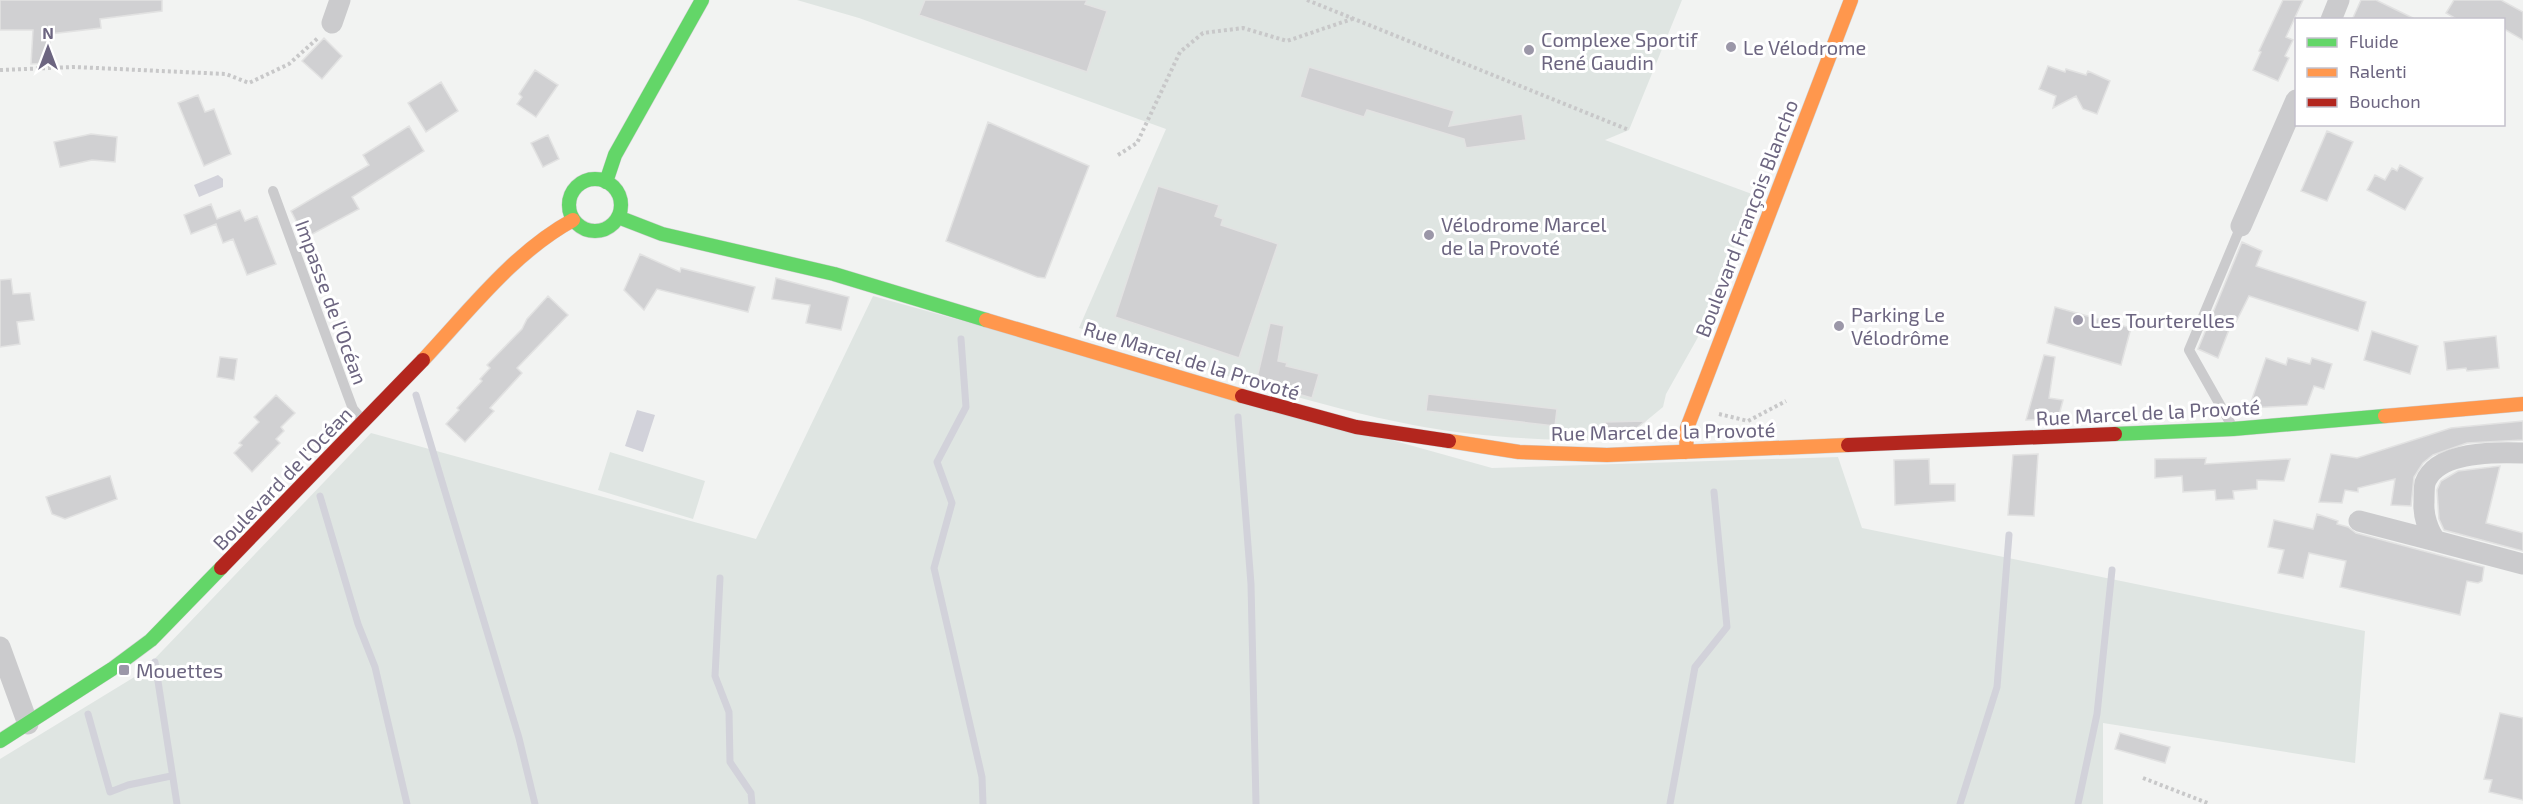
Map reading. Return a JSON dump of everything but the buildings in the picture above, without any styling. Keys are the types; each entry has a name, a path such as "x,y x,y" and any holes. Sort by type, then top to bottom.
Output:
{"main road":[{"path":"606,182 615,155 702,0"},
{"name":"Boulevard François Blancho","path":"1686,452 1687,428 1851,0"},
{"path":"589,179 606,182 613,186 621,201 618,217 605,230 587,231 573,220 568,204 575,188 589,179"},
{"name":"Rue Marcel de la Provoté","path":"618,217 662,234 834,274 1299,413 1406,436 1519,452 1606,456 2233,429 2523,404"},
{"name":"Boulevard de l'Océan","path":"0,741 112,669 151,640 364,422 501,277 549,233 573,220"}],"street":[{"path":"332,23 340,0"},
{"path":"2332,18 2340,0"},
{"path":"2241,226 2295,102"},
{"path":"2436,541 2429,533 2424,506 2425,482 2436,469 2450,460 2486,453 2523,453"},
{"path":"2359,521 2523,564"},
{"path":"0,647 28,724"}],"lane":[{"name":"Impasse de l'Océan","path":"273,191 353,409 364,422"},
{"path":"2233,429 2189,350 2241,226"}],"path":[{"path":"1307,0 1629,130"},
{"path":"1118,155 1137,143 1180,52 1203,33 1243,28 1287,41 1353,18"},
{"path":"0,70 75,67 215,73 226,74 249,83 289,64 332,23"},
{"path":"1696,405 1734,419 1748,421 1786,401"},
{"path":"2143,778 2210,804"}],"shaded area":[{"name":"Vélodrome Marcel de la Provoté","path":"797,0 1682,0 1629,130 1605,140 1752,194 1725,275 1697,339 1666,394 1663,407 1623,440 1517,438 1413,425 1286,394 1079,328 1166,129 859,18"},
{"path":"218,175 223,179 223,187 199,197 194,185"},
{"path":"873,296 1492,468 1838,457 1862,528 2365,631 2355,763 2103,723 2103,804 0,804 0,759 141,673 371,433 756,539"},
{"path":"637,410 655,415 643,452 625,446"},
{"path":"610,452 705,481 693,519 598,490"}],"waterway":[{"path":"961,339 966,407 937,462 952,503 934,568 982,777 983,804"},
{"path":"416,395 519,738 535,804"},
{"path":"1238,417 1251,584 1256,804"},
{"path":"1670,804 1695,667 1727,627 1714,492"},
{"path":"320,496 358,624 375,667 407,804"},
{"path":"1960,804 1997,687 2009,535"},
{"path":"2078,804 2097,714 2112,570"},
{"path":"720,578 715,676 729,712 730,762 751,793 752,804"},
{"path":"155,662 177,804"},
{"path":"88,714 110,792 128,785 171,776"}],"traffic: fast":[{"path":"606,182 615,155 702,0"},
{"path":"590,179 600,179 609,183 617,191 621,205 617,219 609,227 600,231 590,231 581,227 573,219 569,210 569,200 573,191 581,183 590,179"},
{"path":"618,217 662,234 834,274 986,320"},
{"path":"2115,434 2233,429 2385,416"},
{"path":"0,741 112,669 151,640 221,568"}],"traffic: slow":[{"path":"1686,452 1687,428 1851,0"},
{"path":"423,360 512,265 531,248 573,220"},
{"path":"986,320 1242,396"},
{"path":"2385,416 2523,404"},
{"path":"1449,441 1519,452 1607,455 1848,445"}],"traffic: jam":[{"path":"221,568 423,360"},
{"path":"1242,396 1356,427 1449,441"},
{"path":"1848,445 2115,434"}],"place":[{"name":"Le Vélodrome","path":"1731,47"},
{"name":"Complexe Sportif René Gaudin","path":"1529,50"},
{"name":"Vélodrome Marcel de la Provoté","path":"1429,235"},
{"name":"Les Tourterelles","path":"2078,320"},
{"name":"Parking Le Vélodrôme","path":"1839,326"},
{"name":"Mouettes","path":"124,670"}]}
